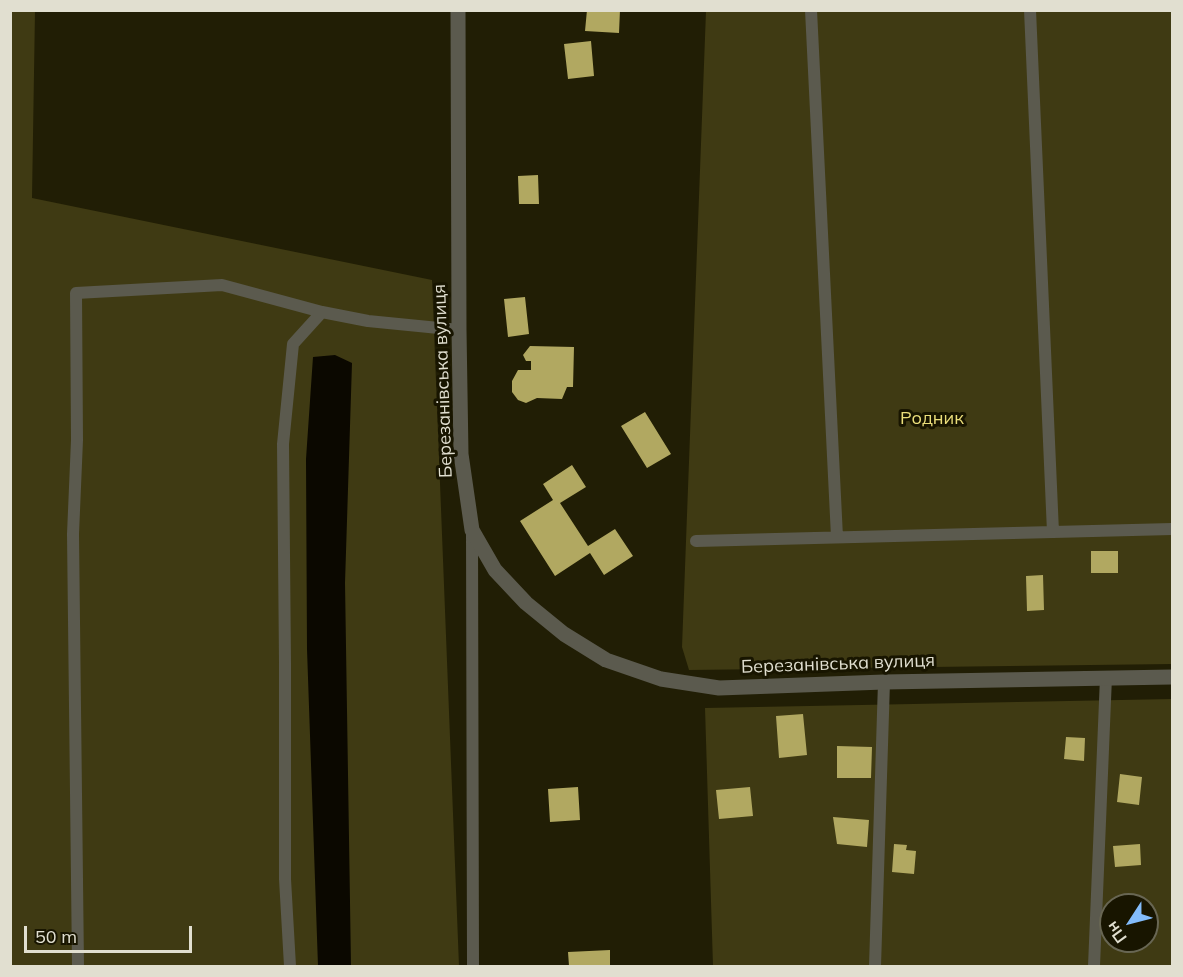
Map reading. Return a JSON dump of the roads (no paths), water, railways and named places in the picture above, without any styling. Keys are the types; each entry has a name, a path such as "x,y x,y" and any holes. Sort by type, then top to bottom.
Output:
{"street":[{"name":"Березанівська вулиця","path":"458,10 461,454 472,531 495,570 526,603 564,634 606,660 661,679 719,688 1173,676"}],"lane":[{"path":"811,10 837,537"},
{"path":"1030,10 1053,532"},
{"path":"78,966 73,546 76,292 222,285 322,312 368,321 459,330"},
{"path":"290,966 285,879 283,444 293,344 322,312"},
{"path":"696,541 1173,529"},
{"path":"472,531 473,966"},
{"path":"1094,966 1106,677"},
{"path":"874,966 884,682"}],"park label":[{"name":"Родник","path":"932,419"}]}
